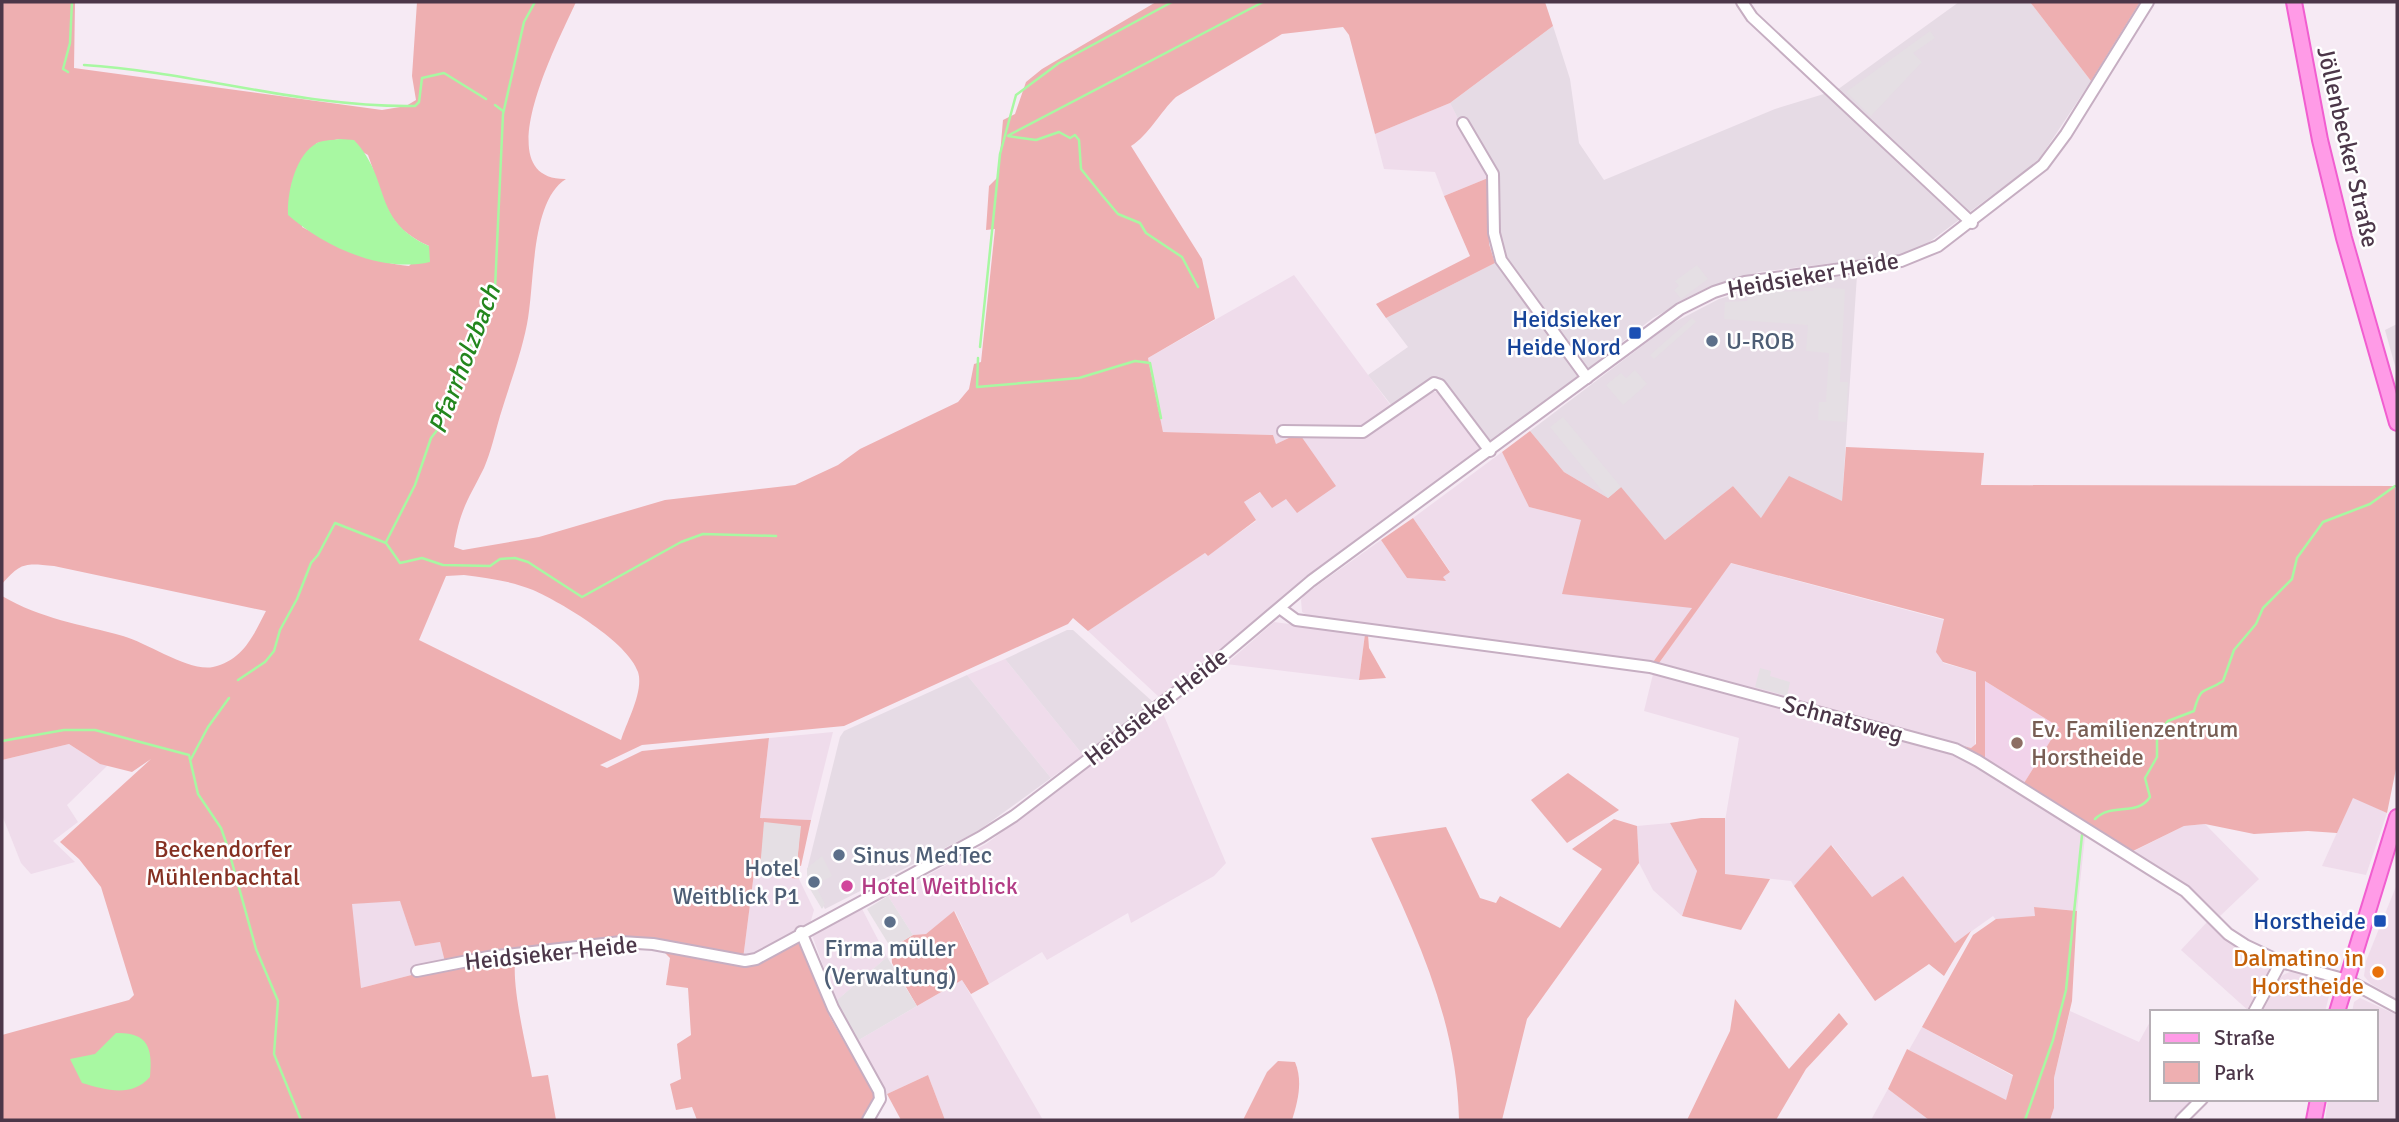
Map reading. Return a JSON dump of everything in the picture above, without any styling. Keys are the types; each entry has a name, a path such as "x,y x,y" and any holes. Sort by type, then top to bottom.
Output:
{"main road":[{"name":"Jöllenbecker Straße","path":"2294,2 2320,140 2344,238 2397,423"},
{"path":"2338,1010 2397,817"},
{"path":"2314,1120 2318,1101"}],"street":[{"path":"1742,2 1752,17 1972,223"},
{"name":"Heidsieker Heide","path":"417,971 488,957 621,942 653,944 745,961 756,959 999,826 1281,609 1311,581 1490,452 1680,309 1714,292 1775,276 1901,261 1938,246 1972,223 2050,156 2148,2"},
{"path":"1462,123 1493,174 1494,233 1501,260 1587,378"},
{"path":"1283,431 1363,432 1434,383 1440,385 1490,452"},
{"name":"Schnatsweg","path":"1281,609 1296,620 1650,667 1955,750 1978,761 2185,891 2228,934 2262,955 2347,979 2397,1007"},
{"path":"802,932 833,1008 879,1091 880,1099 868,1120"},
{"path":"2255,1010 2281,962"},
{"path":"2181,1120 2200,1101"}],"shaded area":[{"path":"1959,2 2030,2 2091,81 2038,161 1924,246 1899,255 1759,272 1705,289 1653,318 1490,445 1440,381 1428,380 1392,406 1368,375 1408,347 1386,318 1495,263 1489,244 1488,178 1450,103 1553,26 1570,79 1579,143 1604,180 1775,109 1837,90"},
{"path":"1930,31 1935,38 1913,53 1922,62 1871,116 1846,92"},
{"path":"1450,103 1488,178 1444,196 1435,172 1384,169 1375,134"},
{"path":"340,139 354,140 366,155 390,212 411,236 429,246 430,262 392,264 354,255 319,237 288,215 291,186 303,156 317,143"},
{"path":"1697,265 1708,279 1681,299 1674,290 1679,286 1675,281"},
{"path":"1294,275 1397,414 1428,392 1438,392 1484,450 1303,579 1279,602 1159,697 1088,631 1205,553 1207,556 1256,521 1244,502 1261,492 1293,436 1276,444 1273,435 1163,432 1148,358"},
{"path":"1857,275 1842,501 1761,518 1733,486 1665,540 1621,488 1608,498 1564,472 1530,431 1671,324 1719,299 1775,283"},
{"path":"1814,287 1845,289 1840,382 1848,382 1846,422 1818,420 1819,402 1826,402 1829,353 1806,351 1808,325 1724,319 1725,302 1747,301 1748,298 1754,298 1755,294 1769,295 1770,292 1813,291"},
{"path":"1692,318 1696,322 1654,359 1650,355"},
{"path":"2397,324 2397,373 2385,330"},
{"path":"1635,370 1647,384 1623,405 1606,385 1621,373 1626,378"},
{"path":"1563,417 1621,487 1608,498 1550,427"},
{"path":"1502,452 1529,507 1581,520 1693,608 1653,662 1308,616 1302,612 1301,600 1304,595 1381,540 1407,578 1445,580 1442,577 1450,571 1413,518"},
{"path":"1730,563 1944,620 1943,663 1976,672 1975,746 1971,748 1659,663"},
{"path":"1274,622 1365,634 1359,680 1226,664"},
{"path":"1067,630 1073,630 1153,702 1083,755 1005,659"},
{"path":"1005,659 1083,755 1051,778 967,675"},
{"path":"1760,668 1771,671 1770,676 1790,682 1787,696 1755,687"},
{"path":"1653,674 1952,754 1977,767 2085,836 2077,911 2034,907 2036,916 1997,921 1993,916 1955,943 1903,876 1872,897 1832,845 1794,886 1791,881 1725,874 1725,821 1739,738 1644,711"},
{"path":"967,675 1051,778 978,831 825,909 808,878 808,866 840,737 844,731"},
{"name":"Ev. Familienzentrum Horstheide","path":"1985,681 2059,727 2024,783 1985,759"},
{"path":"1162,711 1226,863 1214,876 1131,923 1128,913 1047,960 1042,952 989,984 955,911 926,934 913,935 888,896 986,844"},
{"path":"833,732 811,820 760,818 769,738"},
{"path":"69,744 100,764 109,764 67,805 78,822 53,841 75,862 31,874 21,863 2,815 2,760"},
{"path":"2353,797 2387,813 2366,875 2322,866"},
{"path":"764,822 801,826 796,872 760,869"},
{"path":"1670,823 1697,871 1682,916 1653,890 1639,863 1637,826"},
{"path":"2205,824 2259,879 2220,916 2188,885 2134,851 2184,826"},
{"name":"Hotel Weitblick P1","path":"822,856 832,876 815,885 825,904 822,909 810,889 807,868"},
{"path":"754,872 799,879 814,910 810,924 743,959"},
{"path":"2397,884 2397,999 2371,984 2364,976 2366,961"},
{"name":"Firma müller (Verwaltung)","path":"888,896 913,935 891,948 867,909"},
{"path":"400,900 415,946 440,942 445,962 423,972 361,988 351,904"},
{"path":"861,907 887,957 836,1001 812,935"},
{"path":"2209,920 2228,940 2269,962 2271,970 2251,1010 2248,1010 2181,950"},
{"path":"887,957 917,1006 857,1041 836,1001"},
{"path":"2292,971 2328,985 2330,992 2326,1010 2260,1010 2269,991 2283,975"},
{"path":"962,980 1043,1120 945,1120 928,1075 887,1094 857,1041"},
{"path":"2360,998 2397,1015 2397,1120 2325,1120 2328,1101 2378,1101 2378,1010 2352,1010 2354,1002"},
{"path":"2070,1011 2139,1042 2150,1022 2150,1101 2194,1101 2173,1120 2050,1120 2054,1108 2054,1078"},
{"path":"1922,1027 2013,1076 2006,1101 1909,1050"},
{"path":"116,1033 135,1035 146,1044 150,1058 150,1077 135,1088 118,1091 82,1083 70,1059 95,1054"},
{"path":"1888,1089 1929,1120 1871,1120"}],"green space":[{"name":"Beckendorfer Mühlenbachtal","path":"2,2 75,2 74,68 382,110 406,106 416,100 412,76 417,2 576,2 544,74 534,104 529,133 531,157 542,173 566,179 554,190 540,224 524,336 489,456 459,523 454,547 463,550 539,537 665,500 795,485 838,465 860,449 958,402 969,389 974,364 981,362 995,229 986,230 989,186 998,177 1003,120 1015,114 1026,82 1042,69 1156,2 1545,2 1553,26 1450,103 1375,134 1349,35 1343,27 1282,34 1176,97 1131,146 1202,259 1215,319 1148,358 1163,432 1273,435 1276,444 1293,436 1301,436 1336,486 1297,513 1286,499 1272,508 1260,492 1244,502 1256,520 1208,556 1205,553 1088,631 1073,618 1068,624 844,726 642,745 600,765 607,768 642,751 769,738 760,818 811,820 801,866 797,865 800,826 760,868 800,873 799,879 754,873 743,959 653,941 445,962 440,942 415,946 400,901 352,904 361,988 423,972 516,957 517,998 532,1077 548,1075 556,1120 2,1120 2,1035 129,1000 134,995 101,887 79,859 60,842 151,759 132,772 100,764 69,744 2,760 2,596 46,616 123,636 181,661 203,667 223,664 240,653 266,611 36,564 19,568 2,584","holes":["340,139 368,155 382,197 394,220 414,238 429,246 409,266 367,257 302,227 303,159 317,143","464,575 508,582 533,590 593,625 621,648 632,660 639,680 637,697 621,740 419,640 446,576"]},
{"path":"2030,2 2140,2 2091,81"},
{"path":"1488,178 1489,244 1495,263 1386,318 1376,304 1470,256 1444,196"},
{"path":"1530,431 1564,472 1608,498 1621,487 1665,540 1733,486 1761,518 1789,476 1842,501 1846,447 1984,453 1981,485 2395,486 2397,764 2387,813 2353,798 2337,833 2308,831 2254,834 2205,824 2184,826 2133,851 2024,783 2059,727 1985,681 1985,759 1964,746 1971,748 1976,744 1976,672 1943,662 1936,652 1944,619 1731,563 1659,663 1653,662 1692,608 1562,594 1581,520 1529,507 1502,452"},
{"path":"1413,518 1450,572 1443,577 1446,581 1407,578 1381,540"},
{"path":"1365,634 1368,635 1369,648 1386,678 1359,680"},
{"path":"1568,773 1619,810 1567,843 1531,800"},
{"path":"1701,818 1725,818 1725,874 1770,879 1741,930 1682,916 1697,871 1670,823"},
{"path":"1614,819 1637,826 1639,863 1527,1019 1502,1120 1459,1120 1456,1082 1442,1010 1403,906 1371,838 1446,827 1480,898 1496,903 1500,896 1560,928 1602,869 1572,849"},
{"path":"1831,845 1872,897 1903,876 1955,943 1971,931 1944,976 1929,964 1875,1001 1794,886"},
{"path":"2034,907 2077,911 2072,1001 2054,1078 2054,1108 2050,1120 1929,1120 1888,1089 1907,1049 2006,1100 2013,1075 1922,1027 1973,935 1996,919 2035,916"},
{"path":"954,911 989,984 971,994 962,980 917,1006 892,963 891,948 913,935 926,934"},
{"path":"799,942 830,1017 873,1092 873,1104 862,1120 697,1120 692,1107 676,1110 670,1084 681,1079 677,1044 691,1035 688,988 666,985 670,958 665,953 673,951 736,965"},
{"path":"1735,999 1789,1069 1839,1013 1848,1024 1806,1069 1776,1120 1687,1120 1730,1031"},
{"path":"1278,1061 1295,1062 1299,1076 1299,1091 1292,1120 1243,1120 1267,1072"},
{"path":"928,1075 945,1120 901,1120 887,1094"}],"waterway":[{"path":"68,72 63,69 70,43 72,2"},
{"name":"Pfarrholzbach","path":"386,542 415,485 431,438 438,429 480,325 486,319 487,307 495,289 503,114 524,22 535,2"},
{"path":"980,347 1000,154 1016,95 1059,63 1172,2"},
{"path":"1009,135 1263,2"},
{"path":"84,65 167,75 291,96 373,105 415,106 419,102 422,78 444,73 486,99"},
{"path":"495,105 503,111"},
{"path":"1008,136 1036,140 1059,132 1070,138 1075,135 1079,140 1081,169 1102,195 1118,214 1140,223 1146,233 1182,257 1198,287"},
{"path":"978,358 977,387 1079,378 1135,361 1150,363 1161,418"},
{"path":"2095,819 2109,811 2138,806 2150,797 2145,778 2157,757 2157,734 2168,721 2194,711 2201,693 2223,681 2234,650 2256,624 2263,608 2292,579 2297,558 2323,522 2370,504 2395,486"},
{"path":"238,680 265,662 274,651 280,630 297,599 311,563 335,523 386,543 400,563 422,558 443,565 490,566 500,559 515,558 528,562 582,597 681,542 703,534 776,536"},
{"path":"191,759 208,727 229,698"},
{"path":"2,741 64,730 95,730 189,755 198,794 221,828 256,949 278,1001 274,1054 301,1120"},
{"path":"2025,1120 2053,1040 2066,990 2082,835"}],"place":[{"name":"Heidsieker Heide Nord","path":"1635,333"},
{"name":"U-ROB","path":"1712,341"},
{"name":"Ev. Familienzentrum Horstheide","path":"2017,743"},
{"name":"Sinus MedTec","path":"839,855"},
{"name":"Hotel Weitblick P1","path":"814,882"},
{"name":"Hotel Weitblick","path":"847,886"},
{"name":"Horstheide","path":"2380,921"},
{"name":"Firma müller (Verwaltung)","path":"890,922"},
{"name":"Dalmatino in Horstheide","path":"2378,972"}]}
